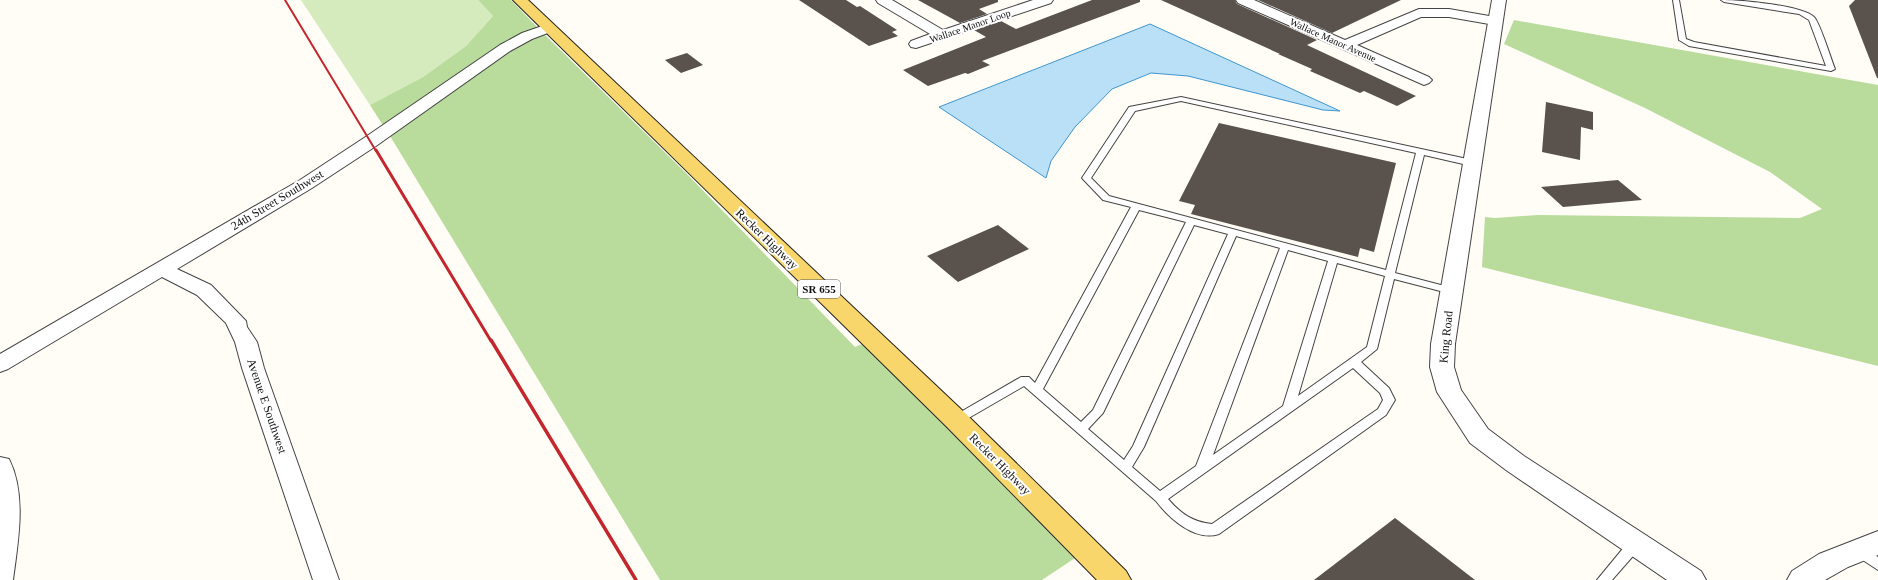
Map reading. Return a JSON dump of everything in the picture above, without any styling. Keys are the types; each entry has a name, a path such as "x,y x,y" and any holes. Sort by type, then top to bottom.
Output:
{"main road":[{"name":"Recker Highway","path":"520,0 956,420 1116,580"}],"street":[{"path":"883,0 941,36"},
{"name":"Wallace Manor Loop","path":"916,44 1046,0"},
{"name":"Wallace Manor Avenue","path":"1243,0 1424,80"},
{"path":"1345,45 1419,13 1497,10"},
{"name":"King Road","path":"1497,10 1443,344 1442,367 1449,392 1479,436 1515,463 1690,580"},
{"name":"24th Street Southwest","path":"0,364 306,184 370,142 505,48 527,36 548,28"},
{"name":"Avenue E Southwest","path":"162,269 204,290 236,321 237,327 246,342 253,368 326,580"},
{"path":"0,466 6,483 7,500 0,580"},
{"path":"1802,580 1814,570 1849,552 1871,552"}],"lane":[{"path":"1676,0 1683,40 1692,44 1830,69 1812,19 1800,12 1724,0"},
{"path":"1452,291 1106,198 1086,178 1132,109 1181,99 1472,163"},
{"path":"1160,498 1372,349 1420,152"},
{"path":"1037,390 1136,206"},
{"path":"1081,429 1097,412 1191,221"},
{"path":"1125,468 1138,447 1233,232"},
{"path":"1201,470 1285,246"},
{"path":"1288,409 1334,259"},
{"path":"956,420 1025,380 1160,498 1174,516 1189,525 1214,530 1382,412 1389,400 1385,391 1354,362"},
{"path":"1604,580 1635,544"}],"green space":[{"path":"301,0 478,0 493,16 466,46 423,77 370,105"},
{"path":"478,0 511,0 538,28 384,127 370,105 423,77 466,46 493,16"},
{"path":"1514,20 1878,85 1878,366 1482,267 1485,217 1495,218 1538,215 1800,218 1822,209 1770,172 1645,108 1504,44"},
{"path":"544,34 686,173 855,347 862,344 1075,558 1042,580 660,580 390,136 511,50 531,38"}],"water":[{"path":"1150,24 1340,111 1323,110 1188,76 1151,73 1112,89 1075,127 1051,161 1046,178 939,107"}],"building":[{"path":"799,0 846,0 857,7 860,6 897,30 892,32 898,36 869,46"},
{"path":"918,0 998,0 998,2 979,9 987,14 960,23"},
{"path":"1092,0 1140,0 1140,2 982,61 990,65 968,74 965,73 928,86 903,70 986,37 974,30 1001,21 1016,29"},
{"path":"1161,0 1235,0 1237,4 1317,40 1307,45 1416,96 1397,106 1364,91 1360,93 1310,71 1312,69 1278,54 1280,54"},
{"path":"1258,0 1401,0 1332,33"},
{"path":"1855,0 1878,0 1878,78 1849,6"},
{"path":"687,53 703,65 681,73 665,60"},
{"path":"1546,102 1593,112 1593,130 1581,127 1580,160 1542,152"},
{"path":"1219,123 1396,163 1374,252 1360,248 1358,257 1191,214 1195,205 1179,201"},
{"path":"1618,180 1642,200 1563,207 1541,187"},
{"path":"998,225 1029,249 958,282 927,256"},
{"path":"1395,518 1475,580 1314,580"}],"railway":[{"path":"285,0 376,151"},
{"path":"376,150 491,341"},
{"path":"491,340 636,580"}]}
